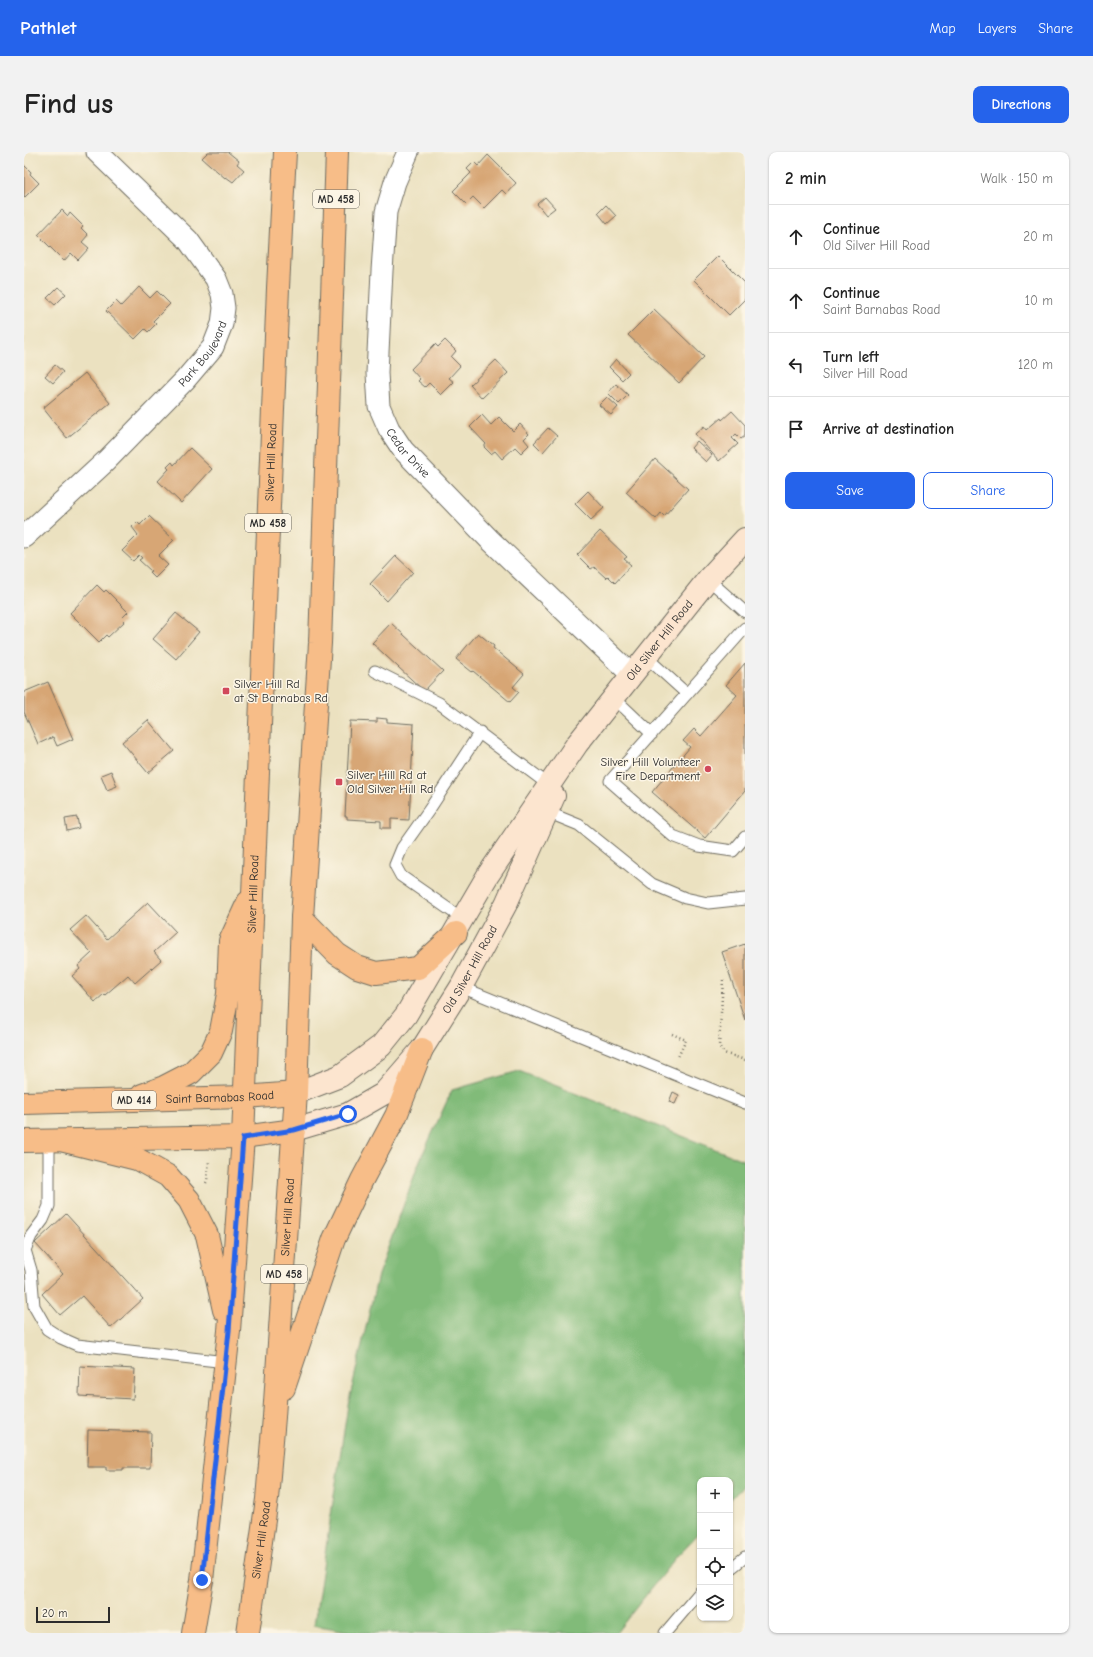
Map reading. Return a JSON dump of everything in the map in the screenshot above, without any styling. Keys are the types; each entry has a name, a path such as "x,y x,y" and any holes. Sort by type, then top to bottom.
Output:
{"main road":[{"name":"Silver Hill Road","path":"193,1633 202,1580 226,1362 243,1138 277,296 285,152"},
{"name":"Silver Hill Road","path":"248,1633 267,1499 294,1130 302,918 320,643 337,152"},
{"path":"126,1100 164,1087 191,1073 211,1052 221,1031 228,994 230,941 252,894"},
{"path":"302,918 337,954 357,967 376,973 418,968 460,926"},
{"path":"274,1417 334,1239 362,1180 396,1116 422,1050"},
{"name":"Saint Barnabas Road","path":"24,1103 244,1097 296,1093"},
{"name":"MD 414","path":"24,1142 243,1138 294,1130"},
{"path":"57,1141 137,1159 168,1176 189,1200 207,1235 229,1331"}],"street":[{"name":"Park Boulevard","path":"24,537 106,460 185,380 213,348 222,324 224,308 222,294 216,279 188,240 96,152"},
{"name":"Cedar Drive","path":"408,152 395,182 386,212 377,373 379,406 389,429 403,450 489,539 631,674"},
{"name":"Old Silver Hill Road","path":"296,1093 340,1076 381,1046 406,1015 460,926 488,875 577,744 645,656 708,579 745,539"},
{"name":"Old Silver Hill Road","path":"294,1130 348,1114 383,1094 422,1050 461,987 506,904 577,744"}],"lane":[{"path":"708,579 745,612"},
{"path":"745,628 610,781 673,836 699,846 733,851 745,837"},
{"path":"645,656 687,694"},
{"path":"375,671 439,703 480,732 549,785"},
{"path":"613,697 652,734"},
{"path":"460,926 400,876 395,865 402,848 429,810 480,732"},
{"path":"547,812 579,825 652,884 685,898 708,903 745,898"},
{"path":"461,987 745,1103"},
{"path":"57,1141 49,1206 44,1220 31,1236 24,1250 31,1270 34,1306 46,1329 77,1345 226,1362"},
{"path":"733,1567 745,1557"},
{"path":"665,1633 697,1596"}],"path":[{"path":"722,980 719,1046 724,1053 745,1060"},
{"path":"671,1073 686,1040 672,1034"},
{"path":"204,1185 207,1181 209,1160 216,1161"}],"green space":[{"path":"519,1071 745,1161 745,1484 733,1497 733,1477 697,1477 697,1535 677,1556 616,1633 357,1633 314,1625 348,1405 378,1275 420,1160 452,1090"}],"building":[{"path":"208,152 228,152 239,161 237,164 244,170 233,182 226,177 225,178 202,158"},
{"path":"488,155 516,183 506,194 502,190 484,208 473,197 466,204 453,191 471,173 467,169 474,162 478,166"},
{"path":"24,165 39,183 24,198"},
{"path":"545,197 555,208 546,215 537,204"},
{"path":"606,205 616,216 607,224 598,213"},
{"path":"62,210 68,216 70,213 83,226 81,228 88,235 82,242 89,248 78,260 71,253 64,261 38,235"},
{"path":"718,256 745,283 745,299 729,315 694,280"},
{"path":"58,287 66,294 55,305 47,298"},
{"path":"139,287 150,298 157,291 170,304 153,321 156,324 148,332 145,329 135,339 106,311 116,301 121,306"},
{"path":"654,309 704,357 679,383 628,335"},
{"path":"445,340 456,351 451,357 460,366 449,378 454,382 441,395 429,383 425,387 418,381 420,379 411,369 435,344 438,347"},
{"path":"616,359 629,373 622,380 609,367"},
{"path":"496,360 508,373 482,398 470,385"},
{"path":"55,365 63,372 53,383 45,376"},
{"path":"85,373 110,403 67,438 43,408"},
{"path":"616,384 628,395 619,404 608,393"},
{"path":"607,397 618,407 611,415 599,405"},
{"path":"732,411 745,425 745,436 741,439 736,434 732,438 738,444 719,461 695,434 704,426 707,430"},
{"path":"482,415 491,425 499,417 513,431 520,424 529,434 524,439 529,445 521,453 515,447 502,459 495,451 491,454 484,447 486,444 470,427"},
{"path":"548,428 557,436 543,452 534,443"},
{"path":"697,441 712,455 706,462 691,448"},
{"path":"190,448 212,469 181,503 158,481 169,469 167,467 172,462 174,465"},
{"path":"655,459 688,489 664,516 661,513 656,519 626,492"},
{"path":"588,491 604,508 591,520 575,504"},
{"path":"149,516 174,540 158,556 168,565 155,578 149,572 151,571 139,560 142,558 139,555 133,561 122,551 138,535 132,527 137,522 140,525"},
{"path":"600,531 627,557 624,559 631,565 615,583 608,576 606,578 594,567 591,569 577,555"},
{"path":"396,556 413,572 387,601 370,584"},
{"path":"97,585 104,592 106,590 128,612 122,618 125,621 108,637 106,635 99,642 70,613"},
{"path":"176,613 199,632 176,659 153,639"},
{"path":"391,623 443,671 424,691 372,643"},
{"path":"478,633 494,646 493,648 524,674 513,687 519,692 510,702 473,671 472,672 456,659"},
{"name":"Silver Hill Volunteer Fire Department","path":"745,663 745,791 705,838 652,792 690,747 683,741 694,729 701,736 737,695 726,685"},
{"path":"48,682 73,739 57,746 53,737 38,744 24,712 24,692"},
{"path":"377,718 387,719 387,722 414,724 409,820 391,819 391,828 381,828 381,821 347,819 347,816 345,816 350,721 377,722"},
{"path":"148,720 174,751 148,773 122,742"},
{"path":"111,771 117,786 107,790 101,775"},
{"path":"77,817 79,828 67,831 65,819"},
{"path":"148,902 176,932 154,952 161,960 135,983 128,975 95,1002 72,976 80,969 78,966 92,953 70,930 86,916 107,939"},
{"path":"745,944 745,1020 722,952"},
{"path":"673,1092 679,1095 675,1104 669,1102"},
{"path":"66,1214 143,1299 111,1328 82,1296 60,1315 42,1294 63,1274 35,1243"},
{"path":"80,1366 135,1369 133,1399 79,1396"},
{"path":"88,1430 151,1432 150,1468 123,1468 123,1470 106,1470 106,1467 87,1467"}],"place":[{"name":"Silver Hill Rd at St Barnabas Rd","path":"226,691"},
{"name":"Silver Hill Volunteer Fire Department","path":"708,769"},
{"name":"Silver Hill Rd at Old Silver Hill Rd","path":"339,782"}],"route":[{"path":"202,1580 229,1331 243,1138 294,1130 348,1114"}]}
